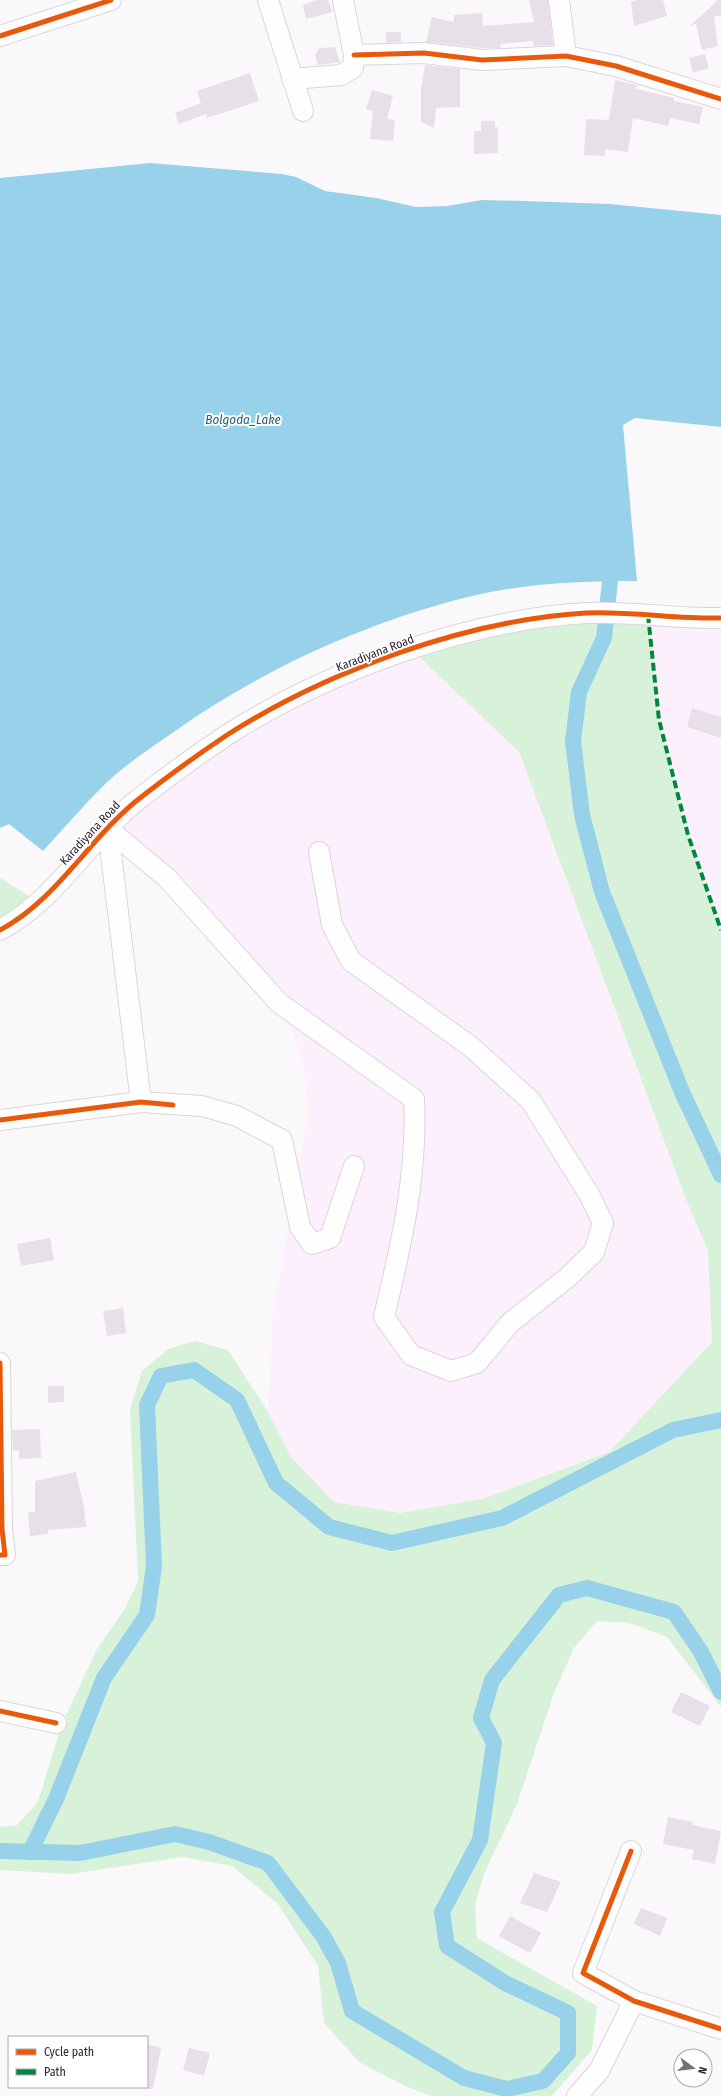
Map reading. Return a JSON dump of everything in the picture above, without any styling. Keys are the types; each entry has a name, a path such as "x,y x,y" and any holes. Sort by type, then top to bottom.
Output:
{"street":[{"path":"0,36 111,0"},
{"path":"268,0 303,111"},
{"path":"292,79 346,73 353,68 354,55 343,0"},
{"path":"559,0 566,56"},
{"path":"354,55 424,53 482,60 566,56 616,66 721,99"},
{"name":"Karadiyana Road","path":"0,930 39,902 128,807 169,776 228,735 293,698 343,674 411,649 484,627 585,613 635,613 684,619 721,618"},
{"path":"108,830 167,878 279,1003 414,1099 415,1132 405,1229 384,1317 411,1355 451,1372 477,1362 510,1323 567,1278 594,1252 603,1223 590,1196 531,1101 470,1046 351,961 332,925 319,852"},
{"path":"108,830 140,1102"},
{"path":"0,1120 140,1102 202,1106 237,1116 282,1140 300,1227 312,1244 330,1238 354,1166"},
{"path":"0,1363 2,1529 5,1555 0,1555"},
{"path":"0,1711 56,1723"},
{"path":"631,1851 584,1973 634,2001 721,2029"},
{"path":"577,2096 599,2071 634,2001"}],"shaded area":[{"path":"648,615 721,618 721,930 688,835 659,720"},
{"path":"411,649 519,752 687,1202 708,1251 712,1342 609,1452 482,1499 400,1513 334,1502 291,1457 268,1412 272,1319 309,1106 301,1053 279,1003 108,829 228,735"}],"green space":[{"path":"648,615 659,720 688,835 721,930 721,1707 667,1637 629,1623 597,1621 574,1648 554,1693 517,1804 484,1874 475,1905 477,1938 597,2006 592,2050 552,2096 432,2096 405,2086 359,2062 324,2023 318,1966 278,1904 232,1866 182,1857 72,1874 0,1870 0,1827 17,1825 38,1802 61,1726 97,1649 124,1610 138,1581 130,1409 142,1371 168,1349 195,1341 228,1350 268,1412 291,1457 334,1502 400,1513 482,1499 609,1452 712,1342 708,1251 687,1202 519,752 411,649 484,627"},
{"path":"0,878 39,902 0,930"}],"water":[{"name":"Bolgoda_Lake","path":"150,163 282,174 296,177 325,191 376,198 416,207 447,206 482,200 524,201 610,204 721,215 721,427 635,418 623,425 637,581 536,585 476,595 437,605 398,618 321,648 247,685 212,706 141,755 105,784 43,851 9,824 0,828 0,178"}],"building":[{"path":"317,0 328,0 333,12 306,19 303,5"},
{"path":"529,0 548,0 553,45 534,46 533,41 500,44 501,48 482,48 426,42 432,17 454,22 454,15 482,13 483,26 534,22"},
{"path":"638,0 663,0 667,16 634,26 631,2"},
{"path":"718,0 721,0 721,15 714,17 718,46 702,50 696,24 690,26"},
{"path":"386,32 401,32 401,42 386,43"},
{"path":"335,47 340,62 318,65 315,54 320,48"},
{"path":"705,54 709,68 693,73 689,58"},
{"path":"425,65 460,69 460,107 436,108 434,128 421,122 421,88"},
{"path":"250,73 259,101 207,118 206,114 179,124 175,113 201,103 197,91"},
{"path":"615,80 637,85 636,89 674,98 674,101 703,107 699,124 670,118 668,126 633,118 628,152 605,149 605,156 584,155 586,119 609,120"},
{"path":"372,90 393,96 387,119 395,120 393,141 370,139 373,111 366,109"},
{"path":"481,121 495,121 495,128 498,127 498,153 474,154 474,131 481,131"},
{"path":"692,708 721,717 721,738 687,727"},
{"path":"50,1238 54,1260 21,1266 17,1244"},
{"path":"123,1308 126,1333 107,1336 103,1311"},
{"path":"48,1386 64,1386 64,1402 48,1403"},
{"path":"40,1429 41,1458 19,1459 19,1450 13,1451 12,1430"},
{"path":"76,1472 84,1507 86,1527 48,1530 48,1534 30,1536 28,1512 35,1512 35,1481"},
{"path":"681,1692 710,1706 700,1726 671,1712"},
{"path":"668,1817 693,1822 692,1825 721,1831 715,1864 692,1859 694,1850 663,1844"},
{"path":"534,1873 561,1882 547,1912 520,1903"},
{"path":"641,1908 667,1918 660,1936 634,1924"},
{"path":"510,1916 541,1933 530,1953 499,1936"},
{"path":"148,2044 161,2048 153,2089 147,2089"},
{"path":"189,2048 210,2053 204,2076 183,2070"}],"waterway":[{"path":"610,581 604,638 579,692 573,741 582,815 602,892 682,1092 721,1175"},
{"path":"30,1852 56,1799 104,1678 147,1615 154,1566 147,1405 161,1376 194,1370 237,1400 276,1483 329,1527 392,1543 502,1518 673,1430 721,1420"},
{"path":"0,1851 80,1853 175,1834 209,1842 268,1863 323,1936 338,1963 352,2011 464,2078 507,2089 543,2081 568,2053 568,2013 505,1983 447,1946 442,1912 480,1840 494,1743 481,1718 492,1680 559,1595 587,1588 674,1612 701,1652 721,1692"}],"marked path":[{"path":"648,615 659,720 688,835 721,930"}],"cycle path":[{"path":"0,36 111,0"},
{"path":"354,55 424,53 482,60 566,56 616,66 721,99"},
{"path":"0,930 39,902 122,814 140,798 172,774 227,735 266,712 353,670 446,638 494,626 541,618 586,613 721,618"},
{"path":"0,1120 141,1102 173,1105"},
{"path":"0,1363 2,1529 5,1555 0,1555"},
{"path":"0,1711 56,1723"},
{"path":"631,1851 583,1973 634,2001 721,2029"}]}
